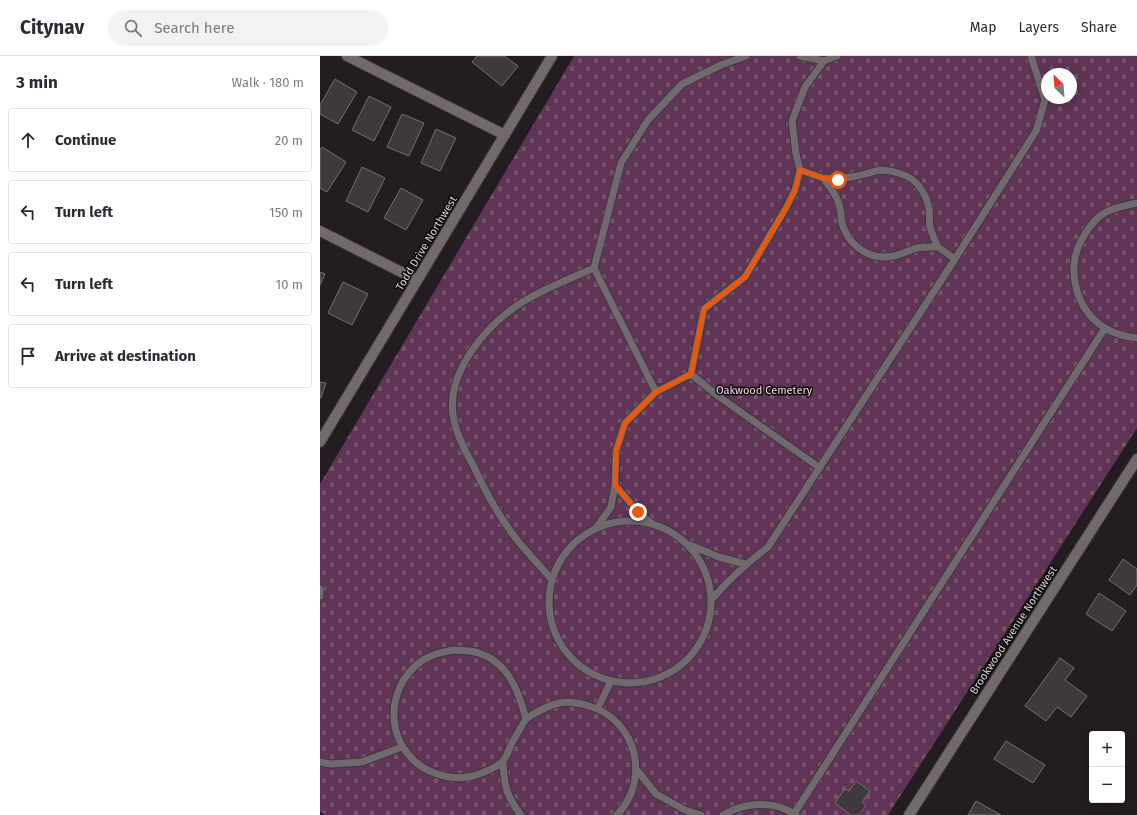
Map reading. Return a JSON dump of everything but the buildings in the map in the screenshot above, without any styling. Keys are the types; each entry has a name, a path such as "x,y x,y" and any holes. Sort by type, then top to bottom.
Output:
{"street":[{"path":"347,56 504,135"},
{"name":"Todd Drive Northwest","path":"321,437 552,56"},
{"path":"320,231 417,280"},
{"name":"Brookwood Avenue Northwest","path":"909,815 1137,459"}],"lane":[{"path":"656,392 594,268 621,163 648,120 682,84 722,65 746,56"},
{"path":"800,56 824,61"},
{"path":"691,374 704,309 745,277 795,190 800,170 796,154 792,121 805,87 824,61 837,56"},
{"path":"712,599 745,564 768,547 955,259 1036,131 1045,100 1031,56"},
{"path":"800,170 823,178 838,180 852,178 880,170 894,171 907,175 918,184 926,196 930,226 938,247 955,259"},
{"path":"823,178 834,193 840,206 842,223 848,237 857,248 870,255 885,258 899,255 914,249 938,247"},
{"path":"1137,203 1119,206 1100,216 1085,232 1076,252 1073,273 1078,295 1089,314 1105,328 1124,336 1137,338"},
{"path":"552,580 509,529 484,487 463,447 453,414 454,388 469,354 488,329 518,305 556,284 594,268"},
{"path":"723,815 734,809 754,804 775,805 795,814 1105,328"},
{"path":"691,374 718,396 820,468"},
{"path":"596,528 610,507 615,485 616,451 625,423 656,392 691,374"},
{"path":"615,485 638,512 652,523"},
{"path":"690,545 704,566 710,582 712,599 710,622 701,643 687,661 668,674 650,681 630,683 611,681 589,672 571,658 557,639 551,620 549,600 552,580 561,559 576,541 596,528 614,522 634,520 652,523 673,532 690,545 719,557 745,564"},
{"path":"320,588 320,596"},
{"path":"526,719 520,697 513,680 501,666 486,656 471,651 454,650 438,653 424,660 411,670 395,699 393,715 396,732 402,747 409,757 418,765 428,771 447,778 467,778 486,772 503,761 526,719 542,708 560,703 580,703 598,708 614,719 626,734 634,751 637,770 633,790 624,808 618,815"},
{"path":"598,708 611,681"},
{"path":"320,762 330,764 362,762 402,747"},
{"path":"503,761 504,783 512,803 522,815"},
{"path":"637,770 656,794 686,810 701,815"}],"green space":[{"name":"Oakwood Cemetery","path":"574,56 1137,56 1137,428 888,815 326,815 320,812 320,484"}],"route":[{"path":"638,512 615,485 616,451 625,423 656,392 691,374 704,309 745,277 786,208 795,190 800,170 823,178 838,180"}]}
